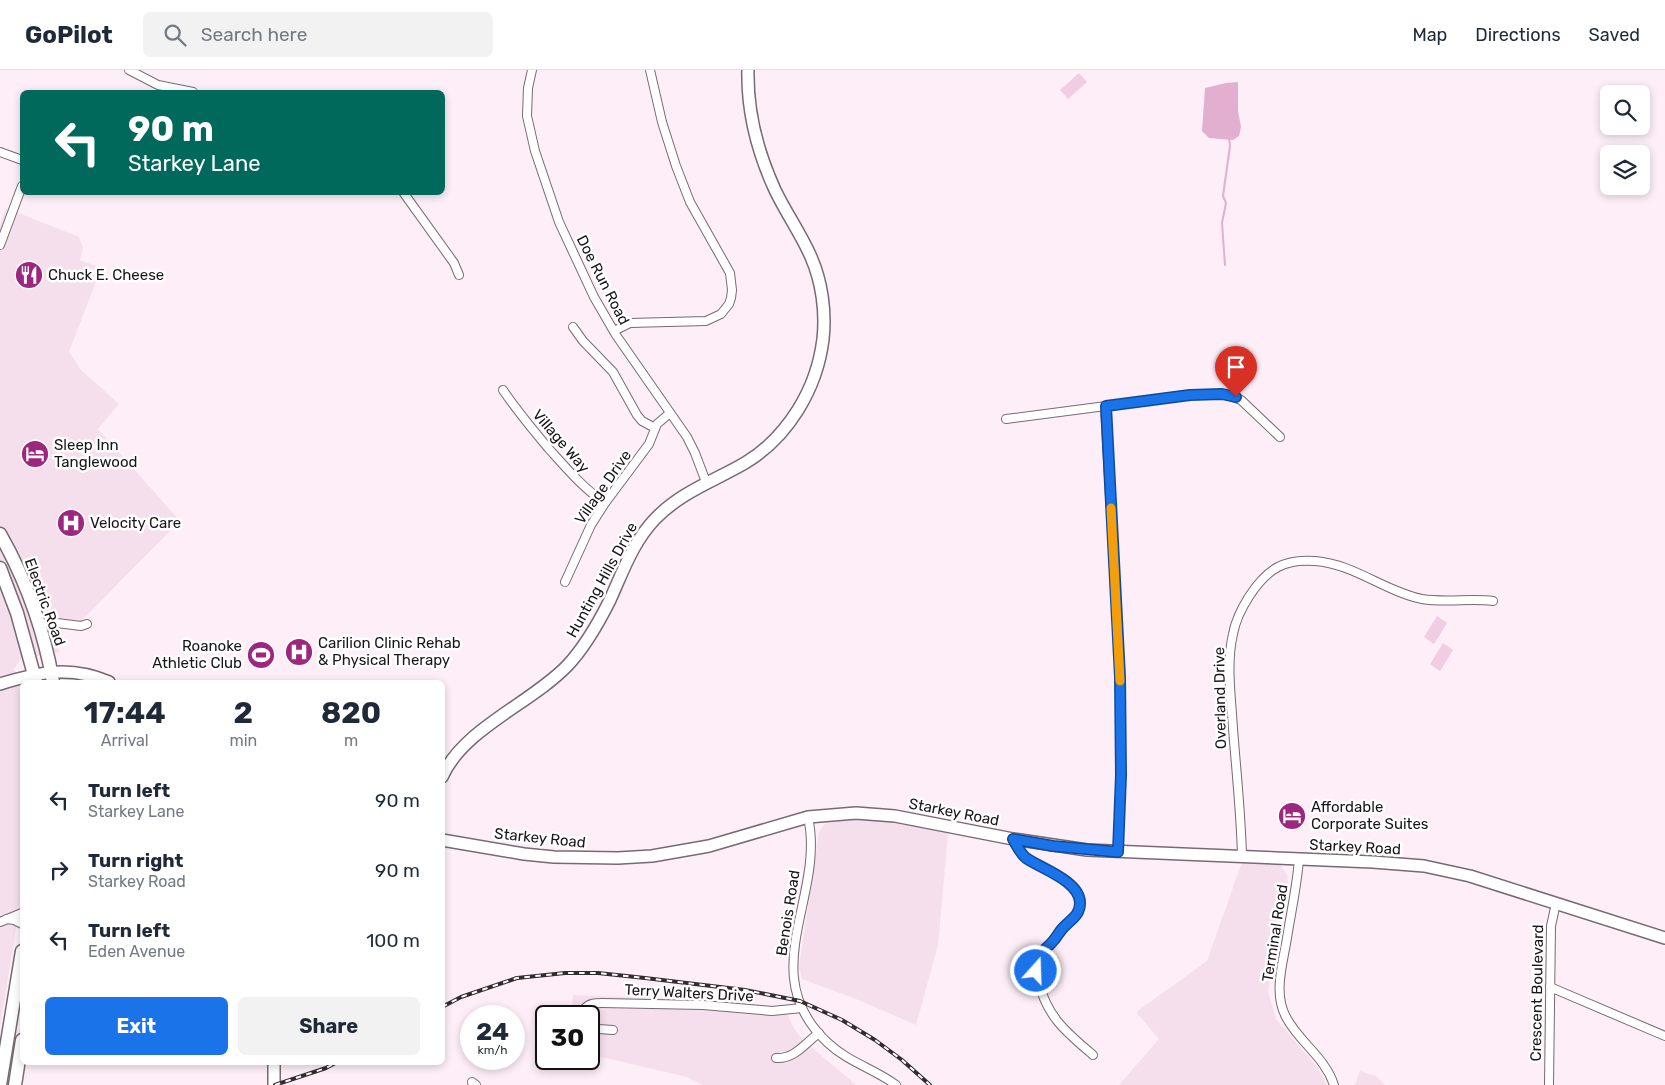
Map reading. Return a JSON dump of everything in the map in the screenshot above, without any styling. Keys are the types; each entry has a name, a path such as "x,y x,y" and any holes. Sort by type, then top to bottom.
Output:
{"main road":[{"name":"Hunting Hills Drive","path":"445,773 465,745 547,684 580,652 598,622 629,556 643,533 669,506 682,496 757,455 780,434 800,407 808,392 823,340 823,311 817,275 811,257 775,190 762,156 753,124 749,98 748,70"},
{"name":"Electric Road","path":"0,534 21,576 39,624 52,677"},
{"name":"Electric Road","path":"0,568 18,613 35,678"},
{"path":"35,678 85,674 103,680"},
{"path":"0,684 20,681"},
{"name":"Starkey Road","path":"445,841 524,854 554,857 618,858 652,856 709,846 808,818 856,813 895,816 1061,847 1118,852 1389,863 1447,870 1665,938"},
{"path":"0,1085 20,963"},
{"path":"15,1085 20,1053"},
{"path":"274,1065 274,1085"}],"street":[{"path":"129,70 158,85 184,90"},
{"name":"Doe Run Road","path":"532,70 528,88 527,116 535,151 548,192 575,258 614,331 687,437 706,482"},
{"path":"614,331 630,323 706,321 721,314 726,309 731,298 730,273 690,202 676,166 662,122 650,70"},
{"path":"0,152 20,159"},
{"path":"0,245 20,191"},
{"path":"405,195 454,263 458,275"},
{"path":"573,327 613,372 637,415 642,421 654,428"},
{"name":"Village Way","path":"503,390 515,409 575,479 605,502"},
{"path":"1006,419 1190,395 1227,395 1241,400 1280,437"},
{"path":"1106,406 1120,677 1121,775 1118,852"},
{"name":"Village Drive","path":"565,582 591,525 605,502 650,444 654,428 670,413"},
{"name":"Overland Drive","path":"1242,857 1230,687 1230,652 1233,634 1240,614 1257,586 1268,574 1280,566 1289,563 1315,561 1345,567 1396,590 1422,599 1439,601 1493,601"},
{"path":"39,624 57,623 82,626 87,624"},
{"name":"Benois Road","path":"808,818 812,848 794,945 793,961 795,981 802,1008 819,1033 838,1052 896,1085"},
{"path":"1013,839 1026,858 1066,882 1074,888 1079,897 1077,915 1065,925 1053,941 1042,951 1036,960 1036,967 1041,991 1051,1014 1063,1029 1093,1055"},
{"name":"Terminal Road","path":"1299,859 1298,877 1280,980 1280,997 1289,1023 1305,1045 1323,1063 1334,1085"},
{"name":"Crescent Boulevard","path":"1549,1085 1551,926 1556,903"},
{"path":"4,920 20,914"},
{"path":"4,920 14,920 20,923"},
{"path":"1550,987 1665,1036"},
{"name":"Terry Walters Drive","path":"588,1005 602,1003 712,1005 772,1011 802,1008"},
{"path":"600,1029 613,1030"},
{"path":"776,1058 786,1059 795,1054 819,1033"}],"shaded area":[{"path":"1079,73 1087,82 1068,99 1060,90"},
{"path":"1238,82 1238,111 1241,127 1239,136 1233,140 1209,138 1202,131 1205,88"},
{"path":"6,208 79,237 83,248 80,260 101,268 69,352 81,370 119,404 98,429 180,521 80,622 77,631 64,628 55,629 53,635 60,652 21,659 14,669 20,690 20,905 0,1026 0,225"},
{"path":"1437,616 1447,623 1434,644 1424,637"},
{"path":"1443,643 1453,650 1440,671 1430,664"},
{"path":"843,820 877,820 938,828 948,834 938,945 916,1025 856,999 802,979 799,967 819,832 825,824"},
{"path":"1242,862 1279,863 1287,875 1288,884 1268,991 1276,1019 1317,1067 1327,1085 1119,1085 1159,1039 1136,1012 1207,961"},
{"path":"573,995 707,1000 784,1007 793,1027 801,1038 856,1085 703,1085 687,1077 600,1057 600,1005 572,1005"},
{"path":"1360,1071 1376,1076 1385,1085 1355,1085"}],"waterway":[{"path":"1225,265 1222,223 1226,203 1223,196 1230,146 1229,138"}],"railway":[{"path":"445,1005 461,997 517,978 565,973 598,973 745,990 800,1001 842,1020 875,1040 902,1060 930,1085"},
{"path":"275,1085 332,1065"}],"slow traffic":[{"path":"1111,508 1120,681"}],"place":[{"name":"Chuck E. Cheese","path":"29,275"},
{"name":"Sleep Inn Tanglewood","path":"35,454"},
{"name":"Velocity Care","path":"71,523"},
{"name":"Carilion Clinic Rehab & Physical Therapy","path":"299,652"},
{"name":"Roanoke Athletic Club","path":"261,655"},
{"name":"Affordable Corporate Suites","path":"1292,816"}],"route":[{"path":"1036,971 1038,956 1065,925 1077,915 1080,903 1079,897 1070,884 1026,858 1017,848 1013,839 1053,846 1118,852 1121,775 1120,677 1106,406 1203,394 1222,394 1236,397"}]}
